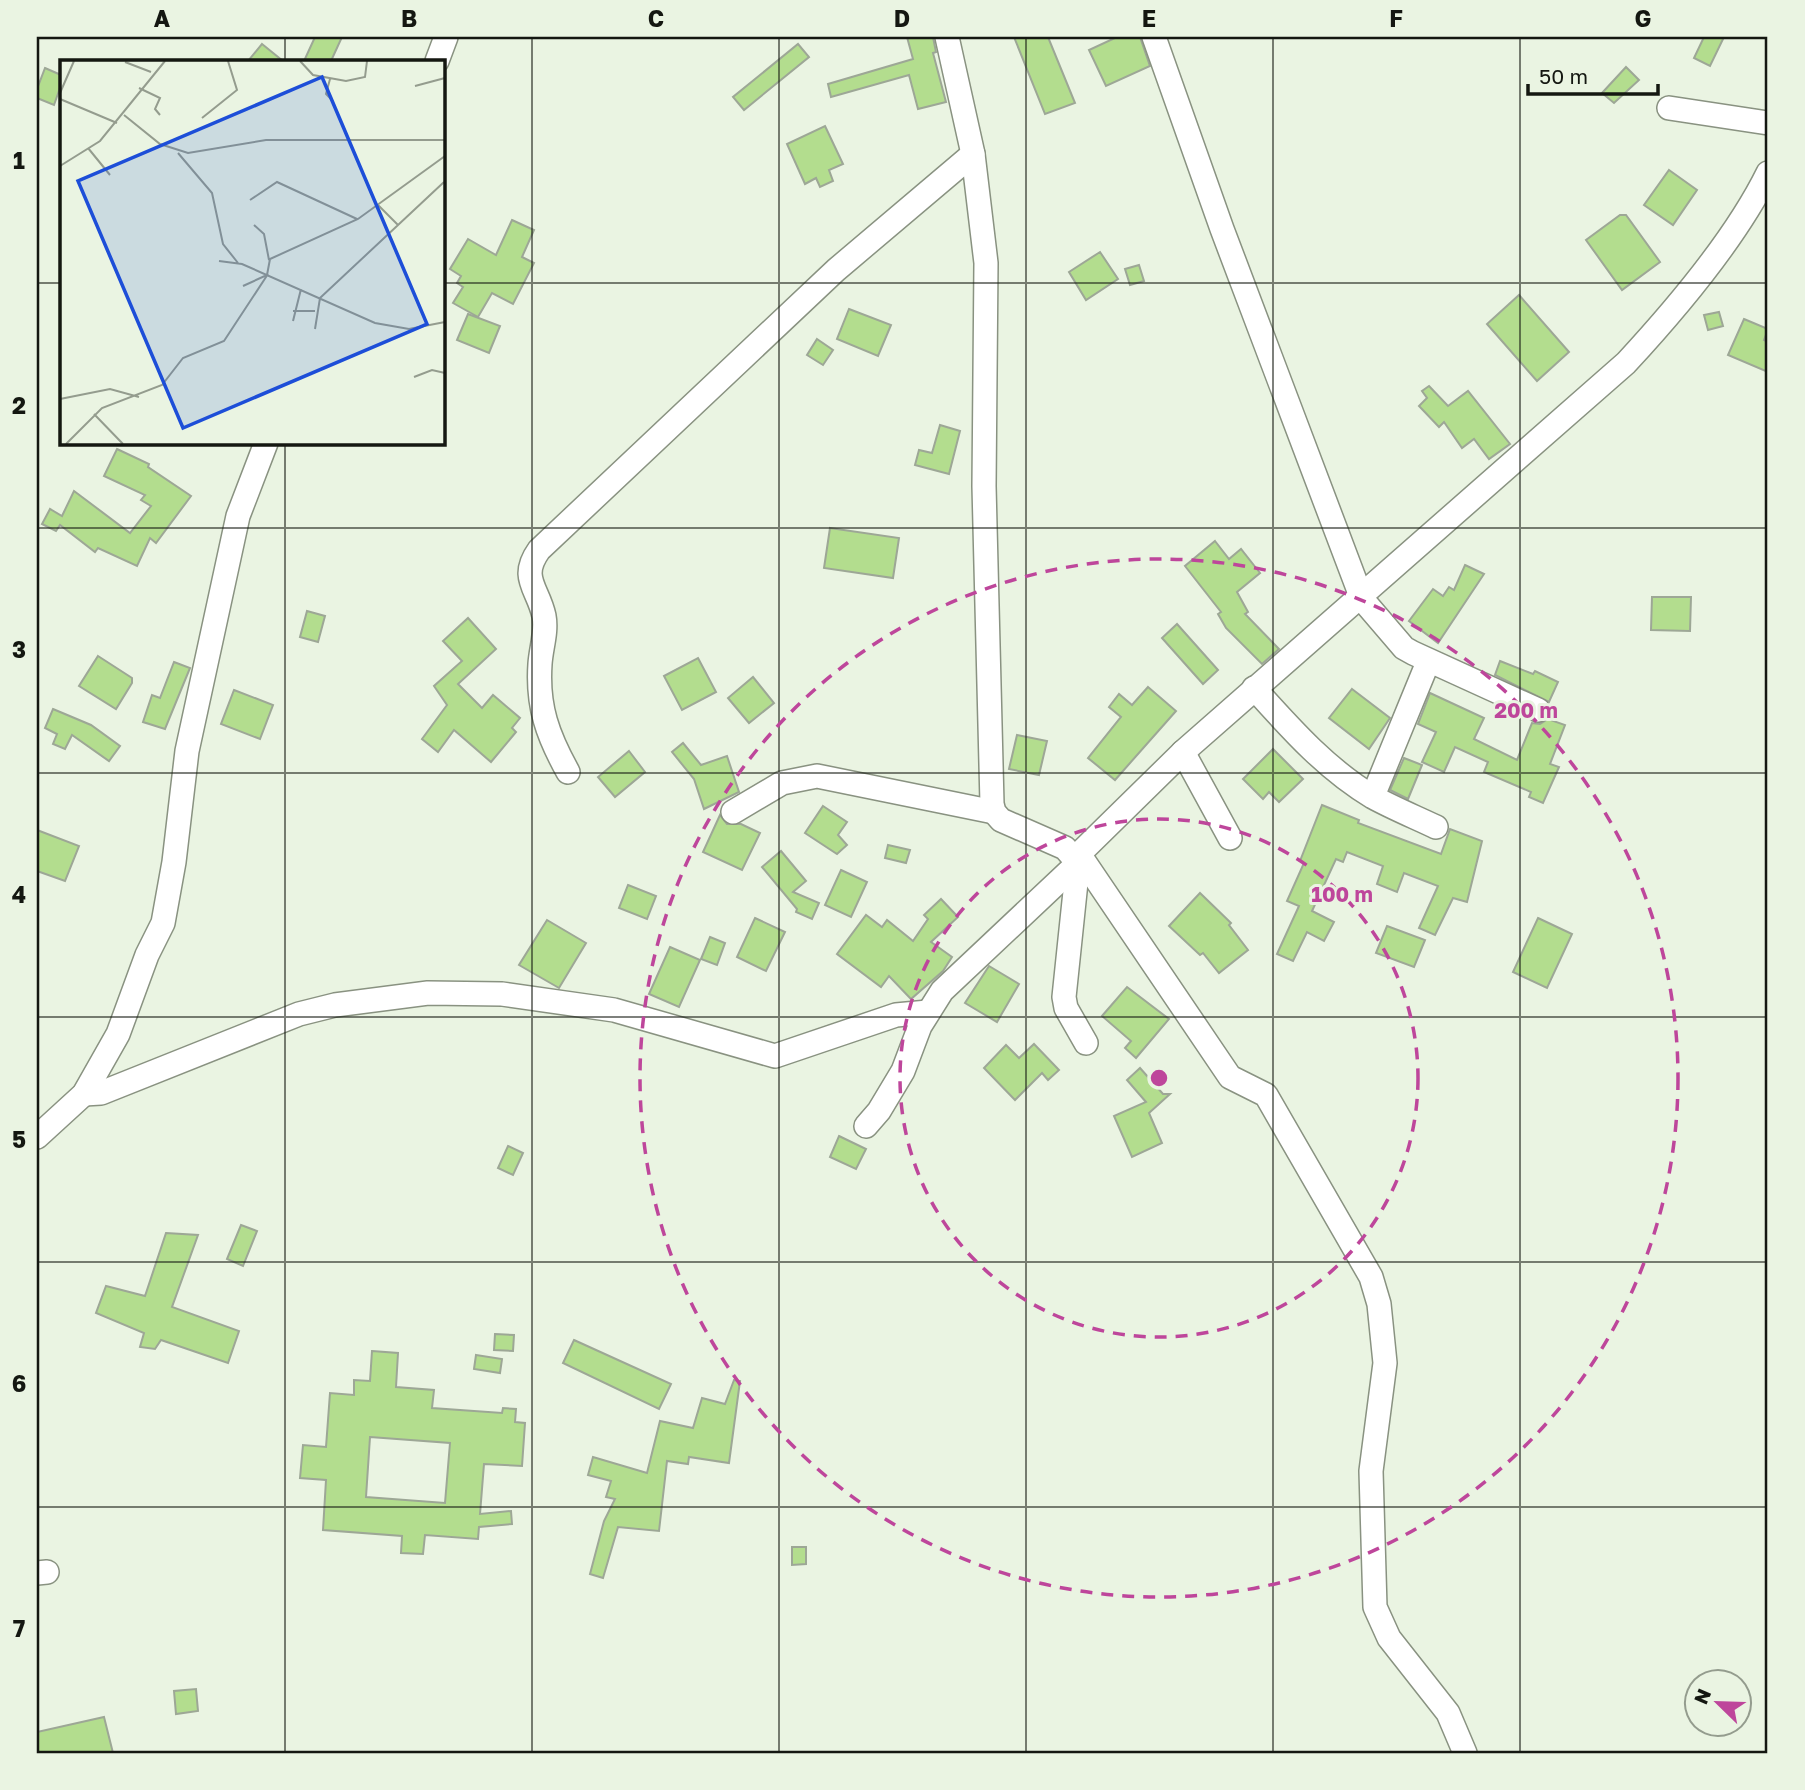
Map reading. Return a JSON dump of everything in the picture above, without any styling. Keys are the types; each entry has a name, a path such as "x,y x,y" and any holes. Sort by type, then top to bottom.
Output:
{"street":[{"path":"437,60 446,37"},
{"path":"947,37 973,155 986,263 984,486 994,812"},
{"path":"1154,37 1227,242 1362,599 1404,648 1428,662 1538,710"},
{"path":"1669,108 1768,123"},
{"path":"568,772 546,732 538,698 545,627 544,615 528,574 531,561 836,270 973,155"},
{"path":"866,1126 879,1111 902,1071 928,1012 942,991 1079,859 1183,752 1254,688 1362,599 1626,363 1664,321 1739,222 1768,173"},
{"path":"37,1137 84,1094 118,1034 147,955 163,923 174,862 187,751 238,516 265,444"},
{"path":"1373,796 1428,662"},
{"path":"1254,688 1309,748 1373,796 1436,827"},
{"path":"1183,752 1230,838"},
{"path":"733,812 782,783 817,776 994,812 1001,820 1065,848 1079,859 1230,1077 1266,1096 1371,1277 1379,1304 1385,1363 1371,1471 1375,1607 1389,1638 1448,1713 1465,1753"},
{"path":"1079,859 1064,997 1066,1008 1086,1043"},
{"path":"84,1094 101,1094 307,1011 428,993 502,994 614,1010 775,1056 896,1016 928,1012"}],"building":[{"path":"315,37 342,37 331,60 304,60"},
{"path":"907,37 933,37 936,52 933,53 946,102 918,109 909,75 831,97 828,84 913,59"},
{"path":"1014,37 1048,37 1075,103 1045,114"},
{"path":"1117,37 1140,37 1150,66 1106,86 1089,50"},
{"path":"1704,37 1724,37 1710,66 1694,58"},
{"path":"262,44 282,60 249,60"},
{"path":"798,44 809,57 744,110 733,97"},
{"path":"1626,67 1639,80 1614,103 1602,93"},
{"path":"45,68 60,75 60,88 54,105 37,98 37,89"},
{"path":"825,126 843,164 829,170 833,181 820,187 816,178 805,184 787,144"},
{"path":"1669,170 1697,190 1673,225 1644,205"},
{"path":"1620,215 1626,215 1660,262 1622,290 1586,240"},
{"path":"512,220 534,230 522,257 534,263 513,304 492,293 478,317 453,303 463,287 457,283 461,276 450,269 468,239 496,255"},
{"path":"1100,252 1118,279 1086,300 1069,272"},
{"path":"1139,265 1144,281 1130,285 1125,269"},
{"path":"1519,295 1569,352 1537,381 1487,324"},
{"path":"849,309 891,325 878,356 837,339"},
{"path":"1719,312 1723,326 1708,330 1704,315"},
{"path":"468,314 500,326 489,353 457,340"},
{"path":"1744,319 1768,329 1764,340 1768,342 1768,372 1728,355"},
{"path":"817,339 833,350 823,365 807,355"},
{"path":"1429,386 1448,406 1468,391 1510,444 1489,459 1474,439 1462,448 1444,422 1439,427 1419,406 1427,398 1422,391"},
{"path":"940,425 960,431 949,474 915,465 919,450 932,453"},
{"path":"117,449 149,464 148,467 191,496 156,543 150,538 137,566 98,548 95,552 60,525 56,531 42,524 50,509 62,516 74,491 130,533 151,506 141,500 145,495 104,476"},
{"path":"830,528 899,538 893,578 824,568"},
{"path":"1215,541 1229,559 1241,549 1260,573 1237,592 1248,612 1245,614 1279,649 1262,664 1226,628 1218,614 1221,612 1185,566"},
{"path":"1465,565 1484,574 1438,643 1409,621 1433,589 1443,596 1449,587 1454,590"},
{"path":"1652,597 1691,597 1690,631 1651,630"},
{"path":"307,611 325,616 318,642 300,637"},
{"path":"468,618 496,649 458,684 482,708 493,695 520,718 512,728 516,732 491,762 454,730 438,752 422,739 447,705 434,686 462,661 443,641"},
{"path":"1177,624 1218,670 1203,684 1162,638"},
{"path":"98,656 132,678 132,683 116,709 79,686"},
{"path":"698,658 716,692 682,710 664,676"},
{"path":"1500,661 1533,674 1535,671 1558,682 1549,702 1495,675"},
{"path":"174,662 190,668 165,729 143,722 152,695 160,698"},
{"path":"753,677 774,703 749,723 728,698"},
{"path":"1148,687 1176,711 1115,780 1088,758 1121,717 1109,707 1119,694 1132,705"},
{"path":"1352,689 1390,718 1369,749 1329,718"},
{"path":"234,690 273,705 260,739 221,724"},
{"path":"1430,693 1484,718 1474,739 1517,760 1532,723 1540,724 1548,719 1565,725 1550,764 1559,767 1543,803 1529,797 1531,792 1484,772 1488,762 1455,747 1444,772 1422,762 1436,732 1418,724"},
{"path":"53,709 91,725 120,746 109,761 72,735 65,749 53,744 57,734 45,728"},
{"path":"1017,735 1047,741 1039,775 1009,769"},
{"path":"683,743 701,765 727,756 739,792 704,809 694,779 672,752"},
{"path":"1273,749 1303,779 1279,802 1269,792 1263,799 1243,779"},
{"path":"629,751 645,772 615,797 598,777"},
{"path":"1404,758 1422,765 1408,799 1390,790"},
{"path":"1322,805 1359,820 1358,823 1441,854 1450,829 1482,841 1467,902 1453,898 1435,935 1419,928 1438,886 1404,873 1397,892 1377,884 1383,866 1347,852 1343,862 1336,859 1312,911 1334,922 1324,941 1307,932 1293,961 1277,954 1299,906 1287,901 1304,863 1300,861"},
{"path":"823,806 847,822 838,835 847,845 837,854 805,833"},
{"path":"720,815 727,824 741,824 760,833 742,870 703,852"},
{"path":"37,830 79,846 65,881 37,871"},
{"path":"888,845 910,850 906,863 885,858"},
{"path":"781,851 806,881 793,892 819,903 812,919 796,912 797,909 762,867"},
{"path":"841,870 867,882 851,917 825,905"},
{"path":"628,885 656,896 647,919 619,908"},
{"path":"1200,893 1231,923 1229,925 1248,950 1219,973 1203,953 1200,955 1169,926"},
{"path":"941,899 958,917 931,942 952,957 943,971 911,999 889,976 881,987 837,954 866,915 882,927 887,920 913,941 928,919 924,915"},
{"path":"755,918 785,932 766,971 737,957"},
{"path":"1538,918 1572,934 1547,988 1513,972"},
{"path":"547,920 586,943 559,988 519,965"},
{"path":"1387,926 1425,940 1414,967 1376,953"},
{"path":"710,937 725,943 717,965 701,959"},
{"path":"670,947 700,960 679,1007 649,994"},
{"path":"989,966 1019,984 997,1022 965,1003"},
{"path":"1127,987 1169,1019 1136,1058 1125,1048 1131,1041 1102,1016"},
{"path":"1034,1044 1059,1070 1048,1080 1042,1073 1015,1100 984,1068 1006,1045 1019,1058"},
{"path":"1140,1068 1163,1094 1170,1094 1149,1113 1162,1143 1132,1157 1114,1116 1146,1102 1127,1080"},
{"path":"839,1136 866,1149 856,1169 830,1157"},
{"path":"508,1146 523,1153 513,1175 498,1168"},
{"path":"241,1225 257,1231 243,1266 227,1259"},
{"path":"166,1233 198,1235 172,1307 239,1331 228,1363 161,1340 155,1349 140,1347 144,1333 96,1313 106,1286 145,1296"},
{"path":"495,1334 514,1335 513,1351 494,1350"},
{"path":"574,1340 671,1384 659,1409 563,1363"},
{"path":"372,1351 398,1353 396,1387 434,1390 432,1408 502,1413 503,1408 516,1409 515,1422 525,1423 522,1466 484,1464 480,1514 511,1511 512,1524 479,1527 478,1539 425,1535 423,1554 401,1553 402,1536 323,1530 326,1480 300,1478 303,1445 326,1447 330,1393 354,1395 354,1380 370,1381","holes":["370,1437 450,1443 445,1503 366,1497"]},
{"path":"476,1355 502,1359 500,1373 474,1369"},
{"path":"734,1380 740,1381 729,1463 689,1457 688,1464 667,1461 659,1531 618,1527 603,1578 590,1574 604,1521 615,1499 606,1497 611,1481 588,1475 593,1457 647,1473 660,1421 693,1428 702,1398 725,1404"},
{"path":"792,1547 806,1547 806,1564 792,1565"},
{"path":"196,1689 198,1711 176,1714 174,1691"},
{"path":"104,1717 113,1753 37,1753 37,1732"}]}
